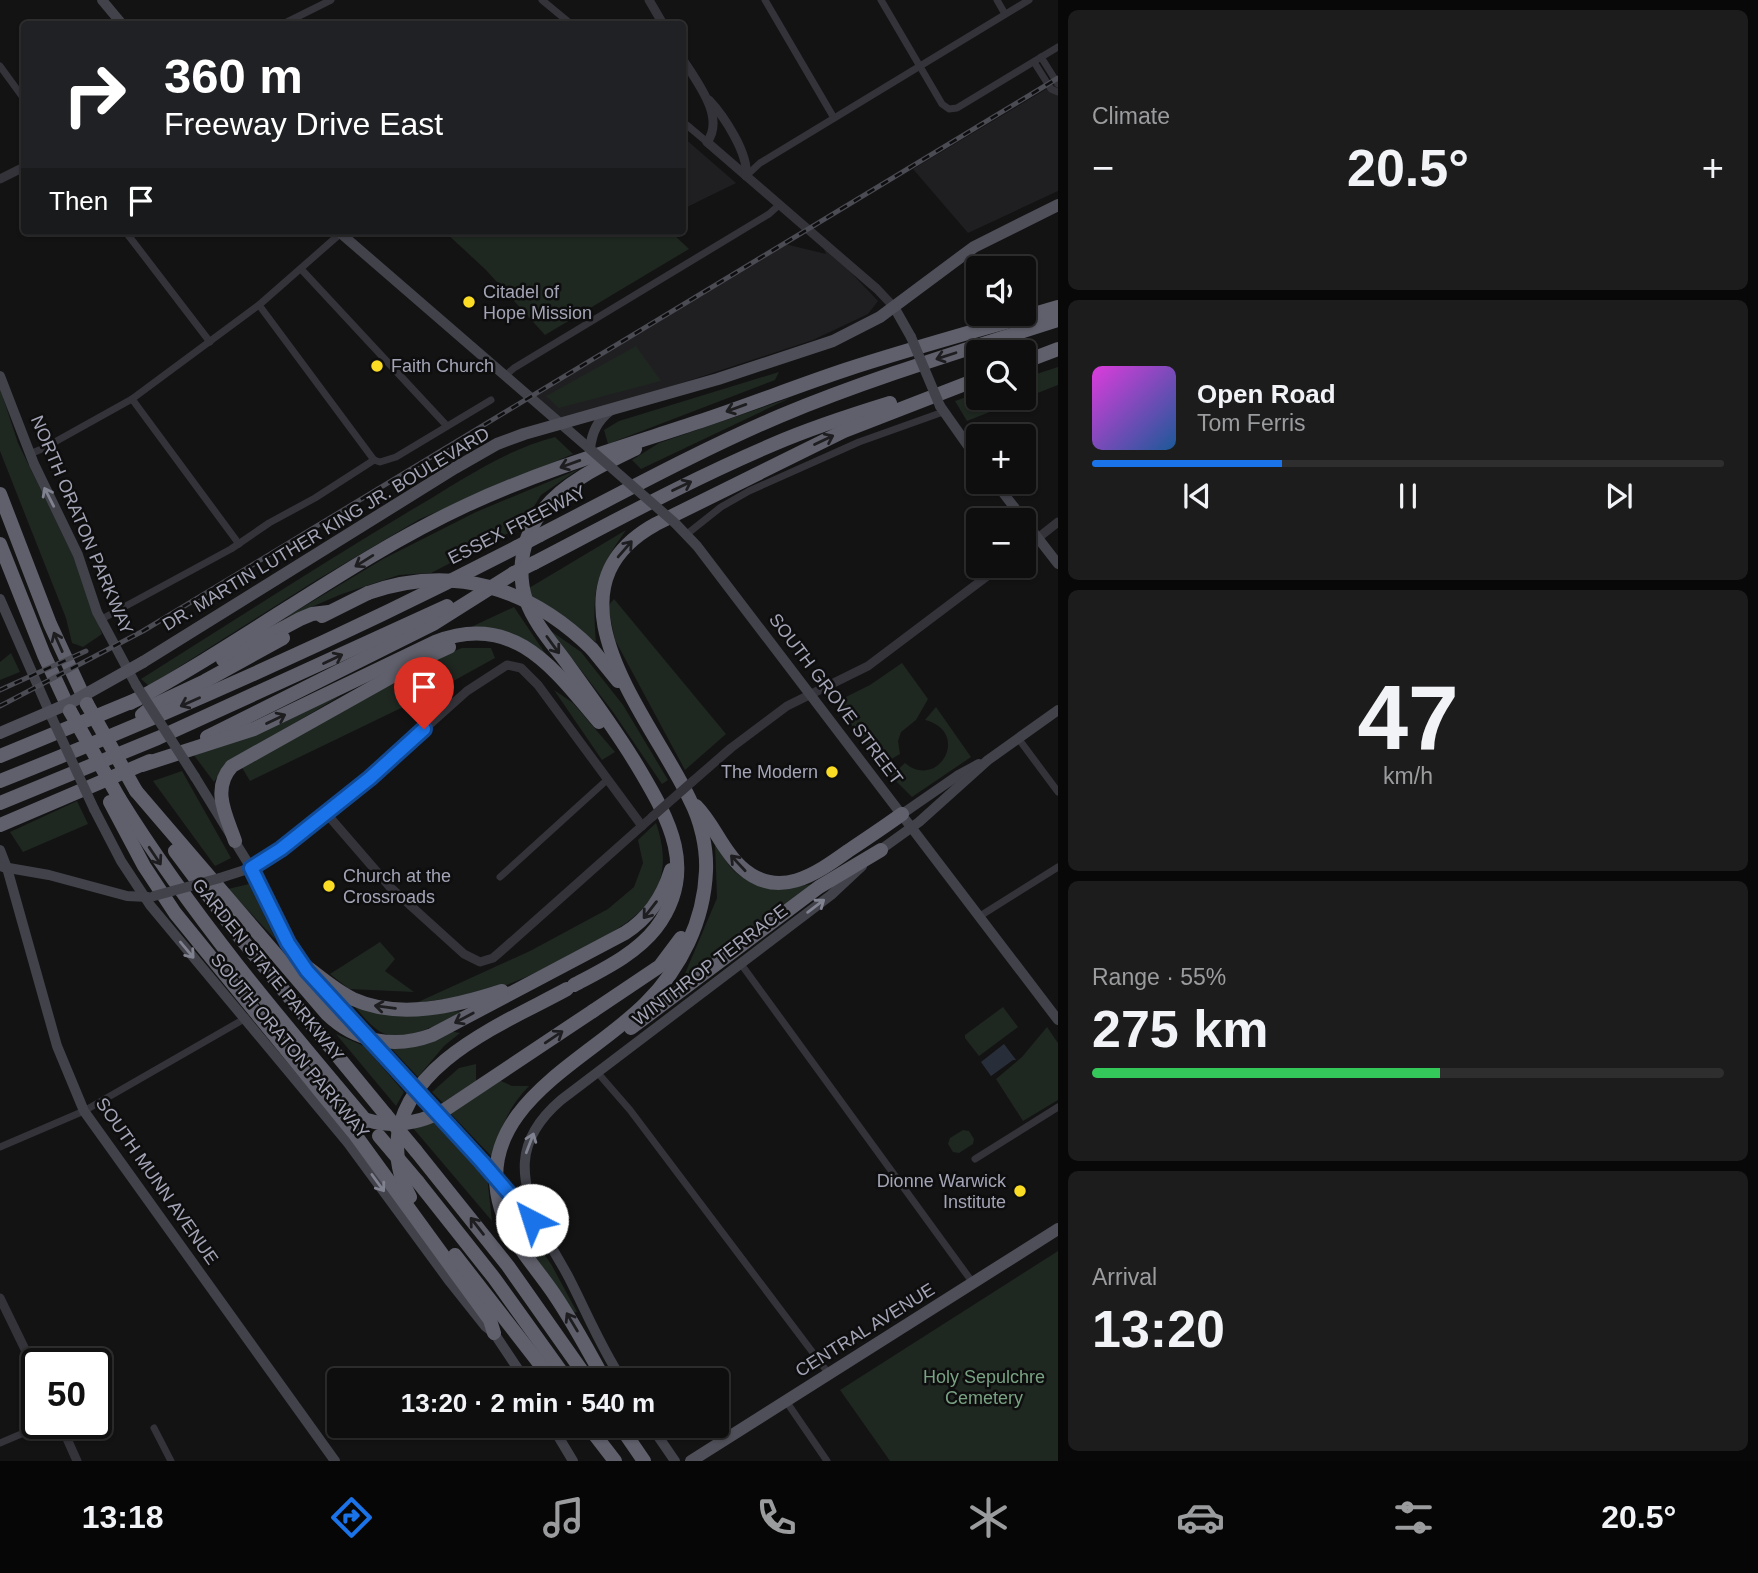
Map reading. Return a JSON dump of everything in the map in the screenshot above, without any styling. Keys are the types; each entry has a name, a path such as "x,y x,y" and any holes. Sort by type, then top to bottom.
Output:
{"highway":[{"path":"130,703 181,676 433,522 534,477 856,366 1058,307"},
{"name":"ESSEX FREEWAY","path":"0,781 122,732 344,633 672,466 781,416 894,373 1058,320"},
{"path":"1036,357 1058,349"},
{"path":"0,803 131,750 266,690 514,573 657,498 777,443 860,412 966,381"},
{"path":"902,814 816,873 797,881 779,883 755,877 728,853 708,819 691,800 637,708 606,638 601,609 610,572 629,544 656,524 808,447 966,382"},
{"path":"543,1368 410,1197 400,1174 397,1144 400,1122 408,1104 434,1069 471,1041 629,952 656,927 665,913 674,891 677,868 676,848 666,816 611,724 531,612 523,585 524,551 536,520 560,494 620,457 704,420"},
{"name":"GARDEN STATE PARKWAY","path":"0,494 47,617 87,704 136,791 176,852 216,906 513,1273 580,1368"},
{"path":"0,544 44,655 144,866 175,913 361,1141 490,1320 494,1333"},
{"path":"5,823 243,721 433,624 514,573"},
{"path":"122,732 154,705 214,676 329,612 368,593 396,585 426,581 456,581 486,586 515,595 542,608 592,649 637,708"},
{"path":"0,755 200,672 305,617 329,612"},
{"path":"142,765 244,733 429,645 456,635 485,634 511,639 535,653 640,772"},
{"path":"235,841 220,792 223,778 232,766 431,654 464,643 492,642 528,654 555,673"},
{"path":"136,791 323,1010 342,1027 365,1038 392,1043 426,1037 625,933 642,921 663,891 676,848"},
{"name":"GARDEN STATE PARKWAY","path":"114,800 197,914 418,1182 494,1278 559,1368"},
{"path":"598,1368 561,1305 511,1232 502,1213 496,1182 503,1143 522,1109 540,1088 644,1006 668,976 696,926 704,905 706,857 691,800"},
{"path":"601,1041 620,1036 811,893 881,850"},
{"path":"324,1094 344,1112 368,1122 392,1125 420,1121 446,1109 649,974 668,957 688,926 697,902 704,893"},
{"path":"300,962 351,998 374,1006 408,1009 437,1007 489,995 568,963"},
{"path":"597,1438 615,1461"},
{"path":"608,1438 622,1461"},
{"path":"629,1438 644,1461"},
{"path":"638,1438 651,1461"}],"main road":[{"path":"102,0 120,21"},
{"name":"DR. MARTIN LUTHER KING JR. BOULEVARD","path":"0,733 69,703 143,662 475,456 512,438 812,349 860,328 894,307 966,251 1058,205"},
{"name":"SOUTH GROVE STREET","path":"342,235 687,534 1058,1020"},
{"path":"894,307 911,337 941,409 966,443"},
{"name":"NORTH ORATON PARKWAY","path":"0,376 30,454 76,551 100,620 136,685 235,841"},
{"path":"590,449 597,425 607,413 617,407"},
{"path":"1004,494 1058,565"},
{"name":"SOUTH ORATON PARKWAY","path":"0,599 94,809 121,861 348,1143 458,1292 485,1326 494,1333 517,1368"},
{"name":"WINTHROP TERRACE","path":"542,1232 528,1198 524,1162 538,1126 551,1109 831,895 988,760 1058,710"},
{"name":"WINTHROP TERRACE","path":"902,814 957,776 988,760"},
{"path":"235,841 300,962 542,1232 570,1280 614,1368"},
{"name":"SOUTH MUNN AVENUE","path":"0,850 57,1046 83,1111 335,1461"},
{"path":"4,867 48,875 127,896 149,896 251,868"},
{"name":"CENTRAL AVENUE","path":"691,1461 1058,1229"},
{"path":"559,1438 573,1461"},
{"path":"659,1438 675,1461"},
{"path":"713,1461 712,1452 718,1444"}],"street":[{"path":"310,0 315,8"},
{"path":"289,21 331,0"},
{"path":"542,0 567,21"},
{"path":"649,0 661,21"},
{"path":"765,0 834,118"},
{"path":"881,0 942,104 949,109 957,108 1058,47"},
{"path":"997,0 1005,15"},
{"path":"746,176 760,163 1029,0"},
{"path":"1037,60 1058,84"},
{"path":"1037,60 1051,89 1058,92"},
{"path":"686,65 703,94 723,118 743,155 747,167 746,176"},
{"path":"0,66 21,95"},
{"path":"703,94 714,126 707,142"},
{"path":"686,124 877,289 894,307"},
{"path":"0,179 21,168"},
{"path":"505,376 514,368 769,214 779,205"},
{"path":"128,235 210,341"},
{"path":"30,454 44,449 132,399 259,305 336,235"},
{"path":"301,269 446,426"},
{"path":"259,305 374,460"},
{"path":"132,399 239,544"},
{"path":"100,620 239,544 374,460 387,461 396,457 491,400"},
{"path":"687,534 721,507 749,491 941,409"},
{"path":"1038,538 1058,523"},
{"path":"327,813 390,887 464,954 480,962 493,958 731,748 787,706 868,666 985,578"},
{"path":"251,868 276,853 327,813 467,691 497,669 511,664 526,671 538,685 642,826"},
{"path":"1018,738 1058,792"},
{"path":"500,877 608,779"},
{"path":"980,916 1058,867"},
{"path":"741,964 973,1283"},
{"path":"0,1147 83,1111 246,1018"},
{"path":"597,1072 630,1110 829,1374"},
{"path":"975,1158 1058,1107"},
{"path":"0,1298 24,1348"},
{"path":"786,1401 827,1461"},
{"path":"154,1428 171,1461"},
{"path":"0,1443 21,1434"},
{"path":"67,1439 77,1461"}],"shaded area":[{"path":"1058,82 1058,191 968,233 913,169"},
{"path":"686,140 736,183 686,208"},
{"path":"820,240 878,301 868,314 813,340 560,423 533,397 785,244 826,254"},
{"path":"1004,1044 1016,1060 991,1076 981,1062"}],"green space":[{"path":"448,235 674,235 689,249 545,335 486,270"},
{"path":"636,346 661,381 559,408 546,396"},
{"path":"1058,367 1058,385 1036,394 1036,374"},
{"path":"779,372 775,380 608,444 604,430 619,421"},
{"path":"0,388 18,443 77,564 102,634 83,647 72,643 66,618 0,451"},
{"path":"966,397 966,410 995,410 967,421 955,401"},
{"path":"790,398 641,469 632,460 659,443"},
{"path":"555,437 573,454 420,519 315,581 149,686 141,679 465,478 500,458"},
{"path":"579,469 541,495 522,526 431,573 399,575 342,594 283,619 383,559 476,512"},
{"path":"626,530 608,559 598,583 595,608 596,642 531,596 529,588"},
{"path":"614,599 726,734 685,770 615,640 608,606"},
{"path":"514,607 547,656 513,634 471,627"},
{"path":"551,631 581,652 623,705 668,780 662,784 613,712"},
{"path":"462,648 491,648 495,658 428,695 250,781 241,766 438,657"},
{"path":"11,653 20,672 0,680 0,662"},
{"path":"902,663 928,699 916,720 901,732 898,741 900,754 881,765 836,704"},
{"path":"554,690 573,703 615,752 602,760"},
{"path":"340,696 226,764 214,782 193,754 228,742"},
{"path":"936,707 971,757 912,797 891,776 905,763 917,770 929,770 945,757 948,746 946,736 939,726 925,720"},
{"path":"182,771 231,858 215,866 153,781"},
{"path":"77,801 88,824 23,852 10,832"},
{"path":"656,823 662,850 662,872 655,891 644,908 628,921 590,945 506,985 477,994 416,1003 530,951 608,909 634,887 643,863 638,840"},
{"path":"715,844 734,871 752,882 772,887 813,884 681,983 717,898"},
{"path":"249,884 276,940 228,889"},
{"path":"380,942 395,959 385,971 414,992 349,989 330,974"},
{"path":"355,1007 385,1014 462,1011 421,1031 398,1036 379,1031"},
{"path":"1003,1007 1018,1027 979,1056 965,1035"},
{"path":"1047,1027 1058,1043 1058,1100 1023,1121 996,1079 1022,1057"},
{"path":"449,1031 460,1033 444,1046 418,1077 389,1046"},
{"path":"336,1034 364,1046 404,1092 396,1106"},
{"path":"476,1064 476,1082 444,1104 432,1092 459,1068"},
{"path":"499,1080 512,1086 529,1086 506,1119 493,1158 450,1113"},
{"path":"435,1120 487,1176 492,1221 413,1128"},
{"path":"963,1130 969,1131 974,1139 973,1144 959,1153 953,1152 948,1144 950,1138"},
{"path":"503,1195 551,1264 577,1312 573,1313 514,1228"},
{"name":"Holy Sepulchre Cemetery","path":"1058,1251 1058,1461 890,1461 840,1390"}],"railway":[{"path":"0,706 143,631 1058,78"},
{"path":"0,690 86,651"}],"place":[{"name":"Citadel of Hope Mission","path":"469,302"},
{"name":"Faith Church","path":"377,366"},
{"name":"The Modern","path":"832,772"},
{"name":"Church at the Crossroads","path":"329,886"},
{"name":"Dionne Warwick Institute","path":"1020,1191"}],"route":[{"path":"424,729 370,778 281,849 251,868 288,943 307,971 532,1220"}]}
